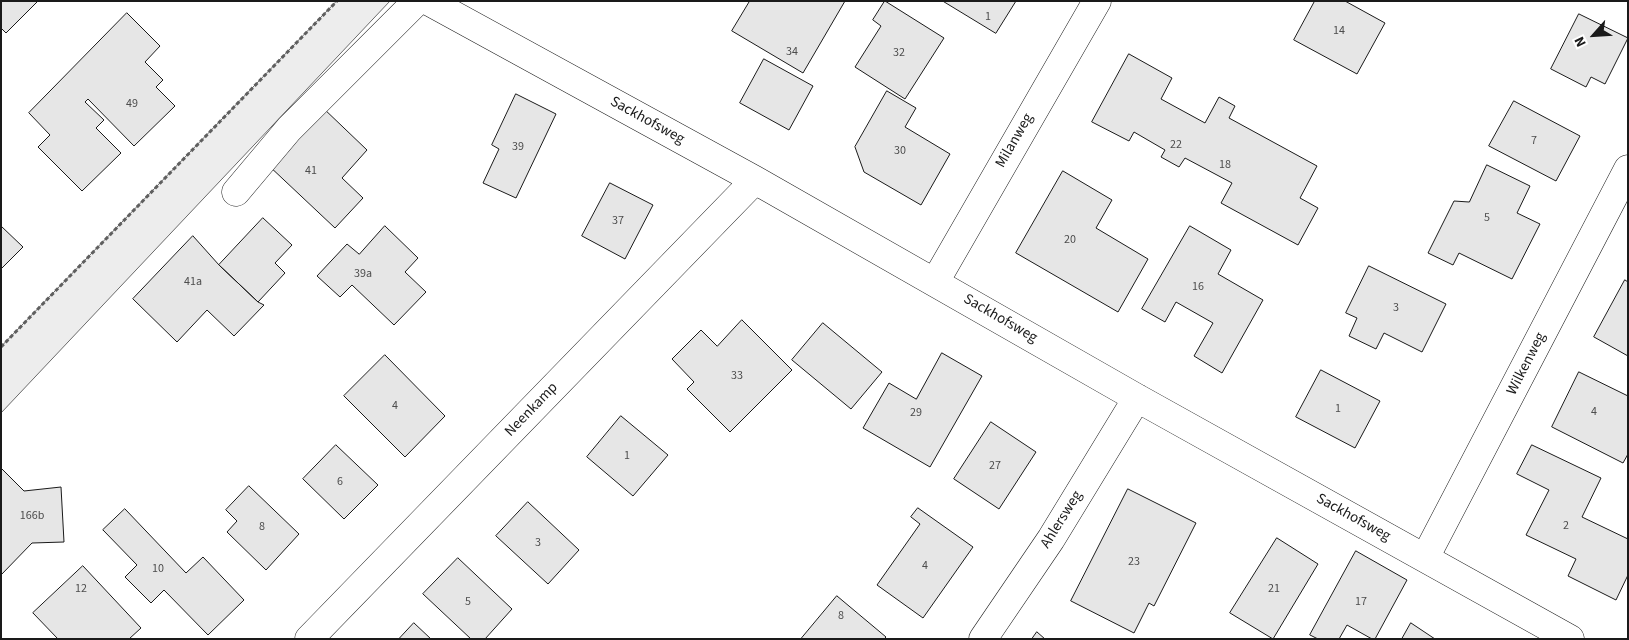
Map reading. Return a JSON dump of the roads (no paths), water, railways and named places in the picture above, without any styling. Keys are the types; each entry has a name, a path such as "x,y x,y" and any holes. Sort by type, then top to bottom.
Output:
{"street":[{"path":"236,192 289,129 417,1"},
{"name":"Sackhofsweg","path":"428,1 755,180 1137,398 1570,639"},
{"name":"Milanweg","path":"935,282 1097,1"},
{"name":"Wilkenweg","path":"1425,558 1628,169"},
{"name":"Neenkamp","path":"309,639 755,180"},
{"name":"Ahlersweg","path":"983,639 1051,539 1137,398"}]}
